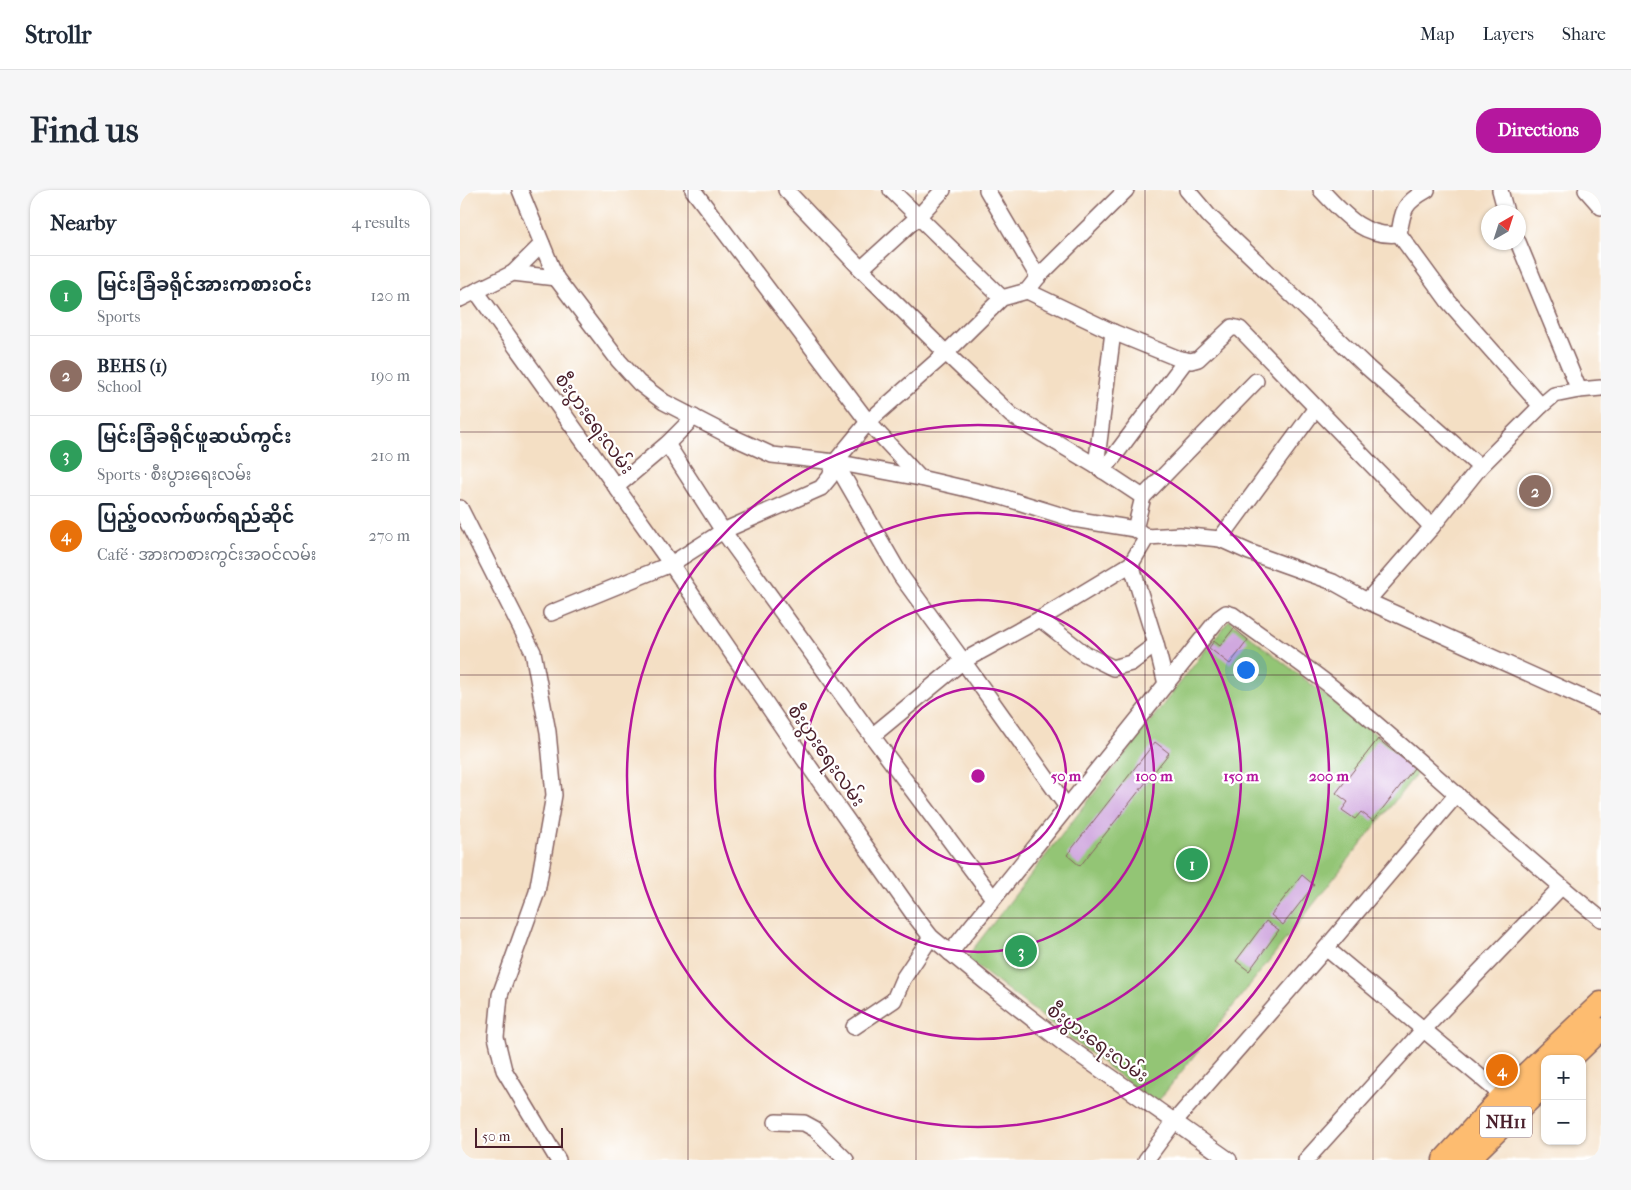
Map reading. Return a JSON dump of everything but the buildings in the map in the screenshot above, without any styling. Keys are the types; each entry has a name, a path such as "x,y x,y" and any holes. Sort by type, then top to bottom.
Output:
{"highway":[{"name":"NH11","path":"1444,1160 1503,1096 1601,1003"},
{"path":"1574,1055 1599,1033"},
{"name":"NH11","path":"1467,1160 1541,1088"}],"street":[{"path":"520,190 556,278 619,361 639,383 664,402 728,435 772,455 835,462 920,478 1002,497 1073,519 1141,533 1220,539 1249,552 1334,582 1367,601 1601,706"},
{"path":"528,213 532,190"},
{"path":"693,190 868,422 920,478"},
{"path":"786,190 861,269 1011,415 1143,497"},
{"path":"890,190 1002,298"},
{"path":"861,269 919,216 943,190"},
{"path":"986,190 1038,277"},
{"path":"551,613 671,564 723,531 821,488 830,477 835,462 868,422 946,353 1002,298 1027,291 1038,277 1126,190"},
{"path":"1187,190 1209,216 1368,368 1480,467"},
{"path":"1321,190 1357,225 1374,234 1388,236 1399,234"},
{"path":"1427,190 1414,197 1402,212 1399,234 1448,301 1541,406"},
{"path":"1500,190 1504,205"},
{"path":"1586,190 1601,207"},
{"path":"460,299 513,274 542,244"},
{"path":"1521,250 1578,390"},
{"path":"513,274 556,278"},
{"name":"စီးပွားရေးလမ်း","path":"476,291 671,564 804,759 931,937 1067,1046 1229,1160"},
{"path":"1027,291 1113,332 1177,358 1191,361 1198,359 1232,328 1240,329 1432,527"},
{"path":"1100,469 1113,332"},
{"path":"1100,469 1186,360"},
{"path":"1166,684 1156,644 1130,564 1141,533 1143,497 1256,381"},
{"path":"1367,601 1432,527 1480,467 1541,406 1554,395 1601,388"},
{"path":"1220,539 1316,408"},
{"path":"616,488 667,444 694,417"},
{"path":"667,444 723,531 993,898"},
{"path":"835,462 901,576 1067,808"},
{"path":"460,508 533,652 548,732 554,794 537,892 500,994 496,1037 504,1070 558,1160"},
{"path":"872,736 963,661 1040,619 1130,564"},
{"path":"950,953 1219,618 1226,613 1232,615 1341,695 1457,794 1561,887 1601,919"},
{"path":"1040,619 1085,654 1113,668 1131,663 1156,644"},
{"path":"1146,1160 1174,1122 1457,794"},
{"path":"1306,1160 1424,1029 1561,887"},
{"path":"854,1027 894,1000 904,979 931,937"},
{"path":"1326,948 1503,1096"},
{"path":"776,1122 804,1123 815,1129 846,1160"}],"green space":[{"path":"1229,620 1420,769 1156,1104 966,958"}],"place":[{"name":"BEHS (1)","path":"1535,491"},
{"name":"မြင်းခြံခရိုင်အားကစားဝင်း","path":"1192,864"},
{"name":"မြင်းခြံခရိုင်ဖူဆယ်ကွင်း","path":"1021,951"},
{"name":"ပြည့်ဝလက်ဖက်ရည်ဆိုင်","path":"1502,1070"}]}
